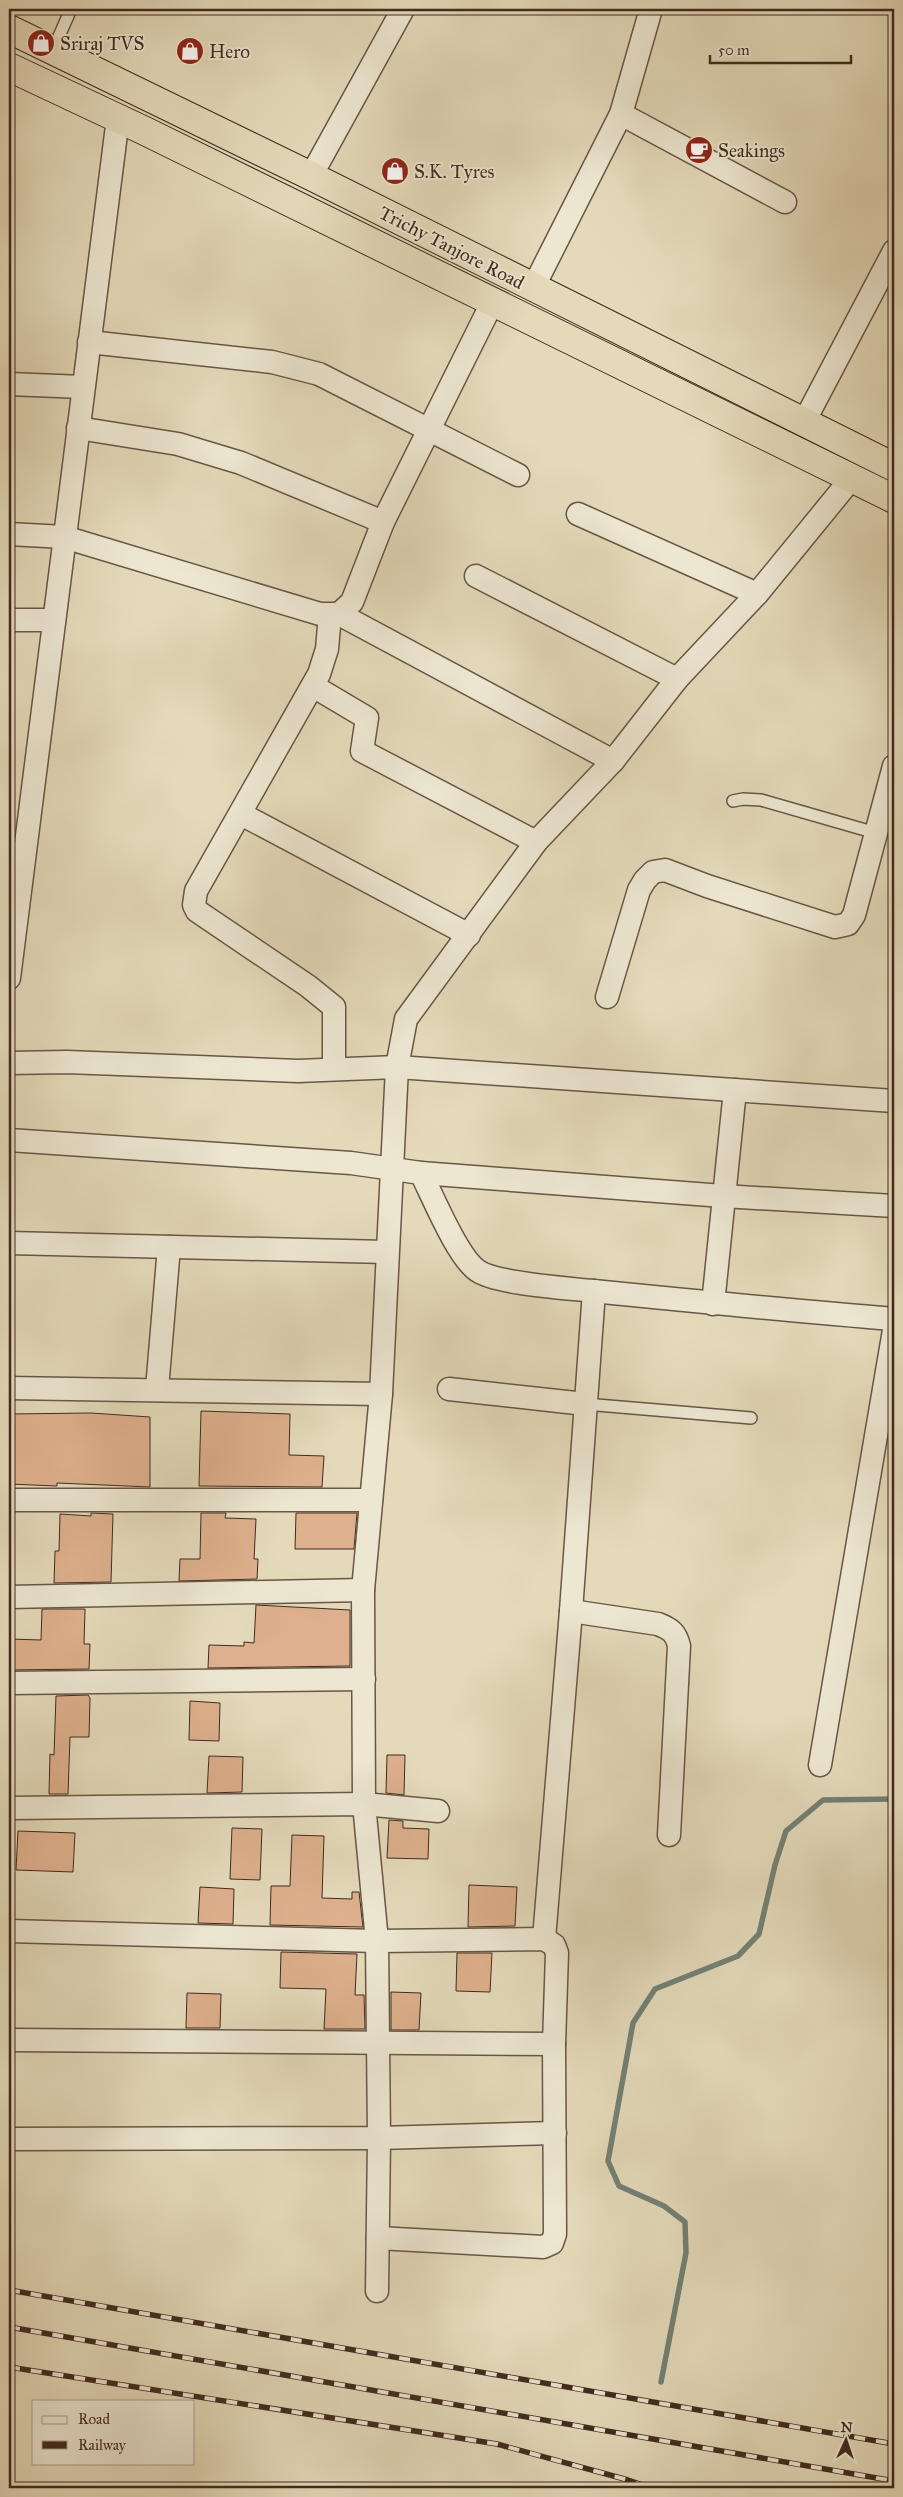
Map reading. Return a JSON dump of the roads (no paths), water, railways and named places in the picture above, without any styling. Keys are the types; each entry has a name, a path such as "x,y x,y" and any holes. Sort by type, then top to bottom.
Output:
{"highway":[{"name":"Trichy Tanjore Road","path":"9,29 311,176 533,288 893,465"},
{"name":"Trichy Tanjore Road","path":"9,67 118,118 493,301 894,499"}],"street":[{"path":"311,176 403,9"},
{"path":"533,288 621,114 651,9"},
{"path":"621,114 785,202"},
{"path":"9,978 18,840 54,620 118,118"},
{"path":"804,422 894,251"},
{"path":"330,1069 334,1007 308,986 197,911 194,906 196,892 316,680 328,649 334,615 352,602 383,522 493,301"},
{"path":"89,342 272,362 319,374 518,475"},
{"path":"9,384 83,387"},
{"path":"78,428 178,444 241,462 383,522"},
{"path":"377,2291 377,1941 364,1804 363,1590 381,1394 386,1252 397,1067 406,1019 536,842 613,761 677,679 758,594 851,479"},
{"path":"578,514 758,594"},
{"path":"9,534 64,537 320,614 334,615 613,761"},
{"path":"476,576 677,679"},
{"path":"9,620 54,620"},
{"path":"316,680 367,718 362,751 536,842"},
{"path":"607,997 639,890 653,872 665,870 708,886 835,927 848,924 854,915 894,766"},
{"path":"240,814 469,935"},
{"path":"9,1063 77,1062 298,1071 397,1067 894,1101"},
{"path":"713,1304 722,1196 735,1090"},
{"path":"9,1140 351,1163 421,1174 722,1196 894,1206"},
{"path":"421,1174 456,1242 478,1271 494,1277 543,1286 713,1304 894,1319"},
{"path":"9,1243 386,1252"},
{"path":"157,1389 169,1247"},
{"path":"544,1939 571,1611 594,1291"},
{"path":"820,1765 894,1330"},
{"path":"9,1388 381,1394"},
{"path":"449,1389 585,1404"},
{"path":"9,1500 371,1500"},
{"path":"9,1597 363,1590"},
{"path":"571,1611 658,1624 671,1630 677,1636 679,1646 669,1835"},
{"path":"9,1683 364,1679"},
{"path":"9,1808 364,1804 438,1811"},
{"path":"9,1931 377,1941 544,1939 554,1946 556,1953 554,2044 555,2234 552,2243 543,2247 378,2238"},
{"path":"9,2040 554,2044"},
{"path":"9,2139 378,2138 554,2133"}],"lane":[{"path":"53,50 71,9"},
{"path":"733,801 743,799 761,800 876,833"},
{"path":"585,1404 751,1418"}],"waterway":[{"path":"661,2382 686,2253 685,2222 664,2206 619,2186 608,2161 633,2023 655,1989 738,1956 759,1934 775,1865 786,1831 823,1800 894,1799"}],"railway":[{"path":"9,2290 894,2444"},
{"path":"9,2327 894,2481"},
{"path":"9,2367 497,2444 652,2488"}],"place":[{"name":"Sriraj TVS","path":"41,43"},
{"name":"Hero","path":"190,51"},
{"name":"Seakings","path":"699,150"},
{"name":"S.K. Tyres","path":"395,171"}]}
